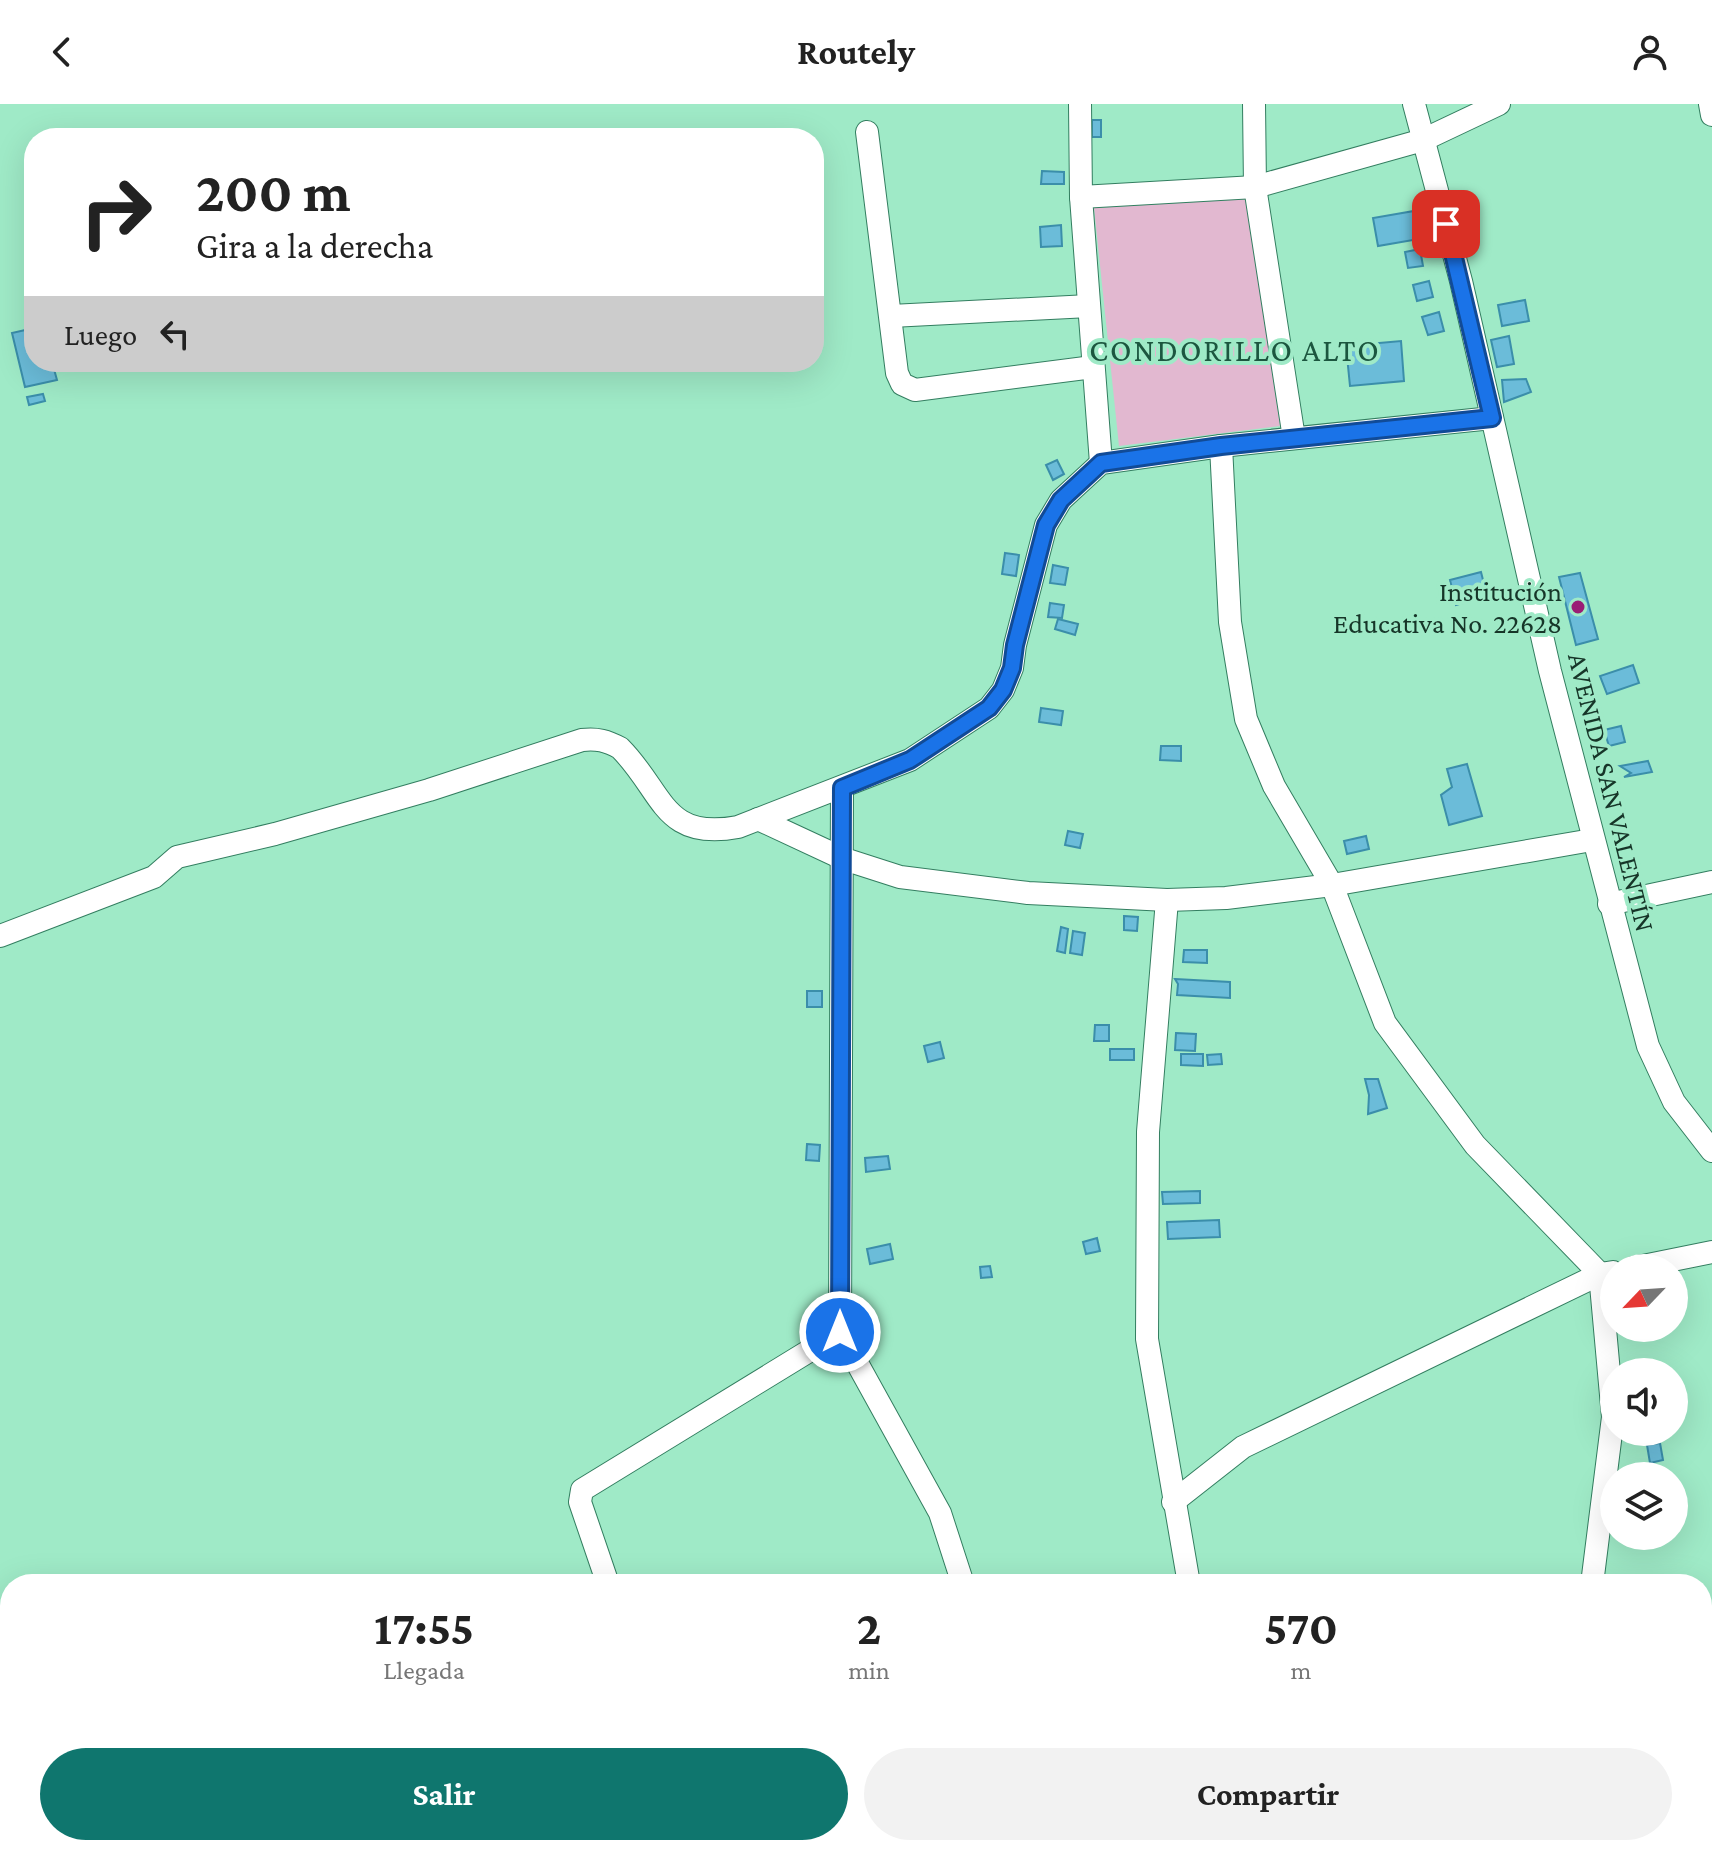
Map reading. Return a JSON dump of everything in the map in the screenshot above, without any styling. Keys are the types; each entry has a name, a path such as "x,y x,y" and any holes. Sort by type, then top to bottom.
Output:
{"street":[{"path":"1080,104 1081,197 1101,463"},
{"path":"1254,104 1255,187 1294,438"},
{"name":"AVENIDA SAN VALENTÍN","path":"1414,104 1461,281 1550,671 1648,1046 1674,1102 1712,1151"},
{"path":"1081,197 1255,187 1423,140 1499,104"},
{"path":"1710,104 1712,115"},
{"path":"867,132 897,373 902,384 915,390 1093,367"},
{"path":"891,316 1089,306"},
{"path":"0,936 154,877 177,857 337,817 582,740 608,741 620,748 672,818 693,828 715,831 738,827 910,760 989,708 1003,690 1012,668 1015,645 1046,525 1061,500 1101,463 1221,446 1492,418"},
{"path":"1221,446 1230,622 1246,719 1274,786 1332,885 1385,1023 1475,1145 1600,1266"},
{"path":"842,788 840,1332 940,1513 960,1574"},
{"path":"758,819 844,859 900,877 1028,893 1167,900 1226,898 1332,885 1592,840"},
{"path":"1609,904 1712,882"},
{"path":"1167,900 1148,1132 1147,1339 1187,1574"},
{"path":"1688,1257 1712,1252"},
{"path":"1173,1502 1243,1447 1600,1276"},
{"path":"605,1574 580,1502 582,1490 840,1332"},
{"path":"1593,1574 1613,1417 1610,1342"}],"shaded area":[{"path":"1247,199 1280,426 1119,446 1094,208"}],"building":[{"path":"1092,120 1101,120 1101,137 1092,137"},
{"path":"1042,171 1064,172 1064,184 1041,184"},
{"path":"1414,211 1419,239 1378,246 1373,218"},
{"path":"1061,225 1062,246 1041,247 1040,227"},
{"path":"1420,249 1423,266 1408,268 1405,252"},
{"path":"1429,281 1433,297 1417,301 1413,285"},
{"path":"1525,300 1529,321 1502,326 1498,305"},
{"path":"1439,312 1444,331 1428,335 1422,317"},
{"path":"24,330 24,372 55,372 57,380 25,387 12,333"},
{"path":"1509,336 1514,364 1497,367 1491,340"},
{"path":"1401,341 1404,381 1350,386 1346,346"},
{"path":"1526,379 1531,392 1504,402 1502,380"},
{"path":"43,394 45,401 29,405 27,397"},
{"path":"1057,460 1064,474 1053,480 1046,465"},
{"path":"1005,553 1019,555 1016,576 1002,574"},
{"path":"1053,565 1068,568 1065,585 1050,583"},
{"path":"1481,572 1487,596 1456,605 1450,580"},
{"path":"1580,573 1598,639 1576,645 1559,577"},
{"path":"1050,603 1064,605 1062,618 1048,617"},
{"path":"1058,619 1078,624 1075,635 1055,629"},
{"path":"1633,665 1639,683 1607,694 1600,676"},
{"path":"1041,708 1063,711 1061,725 1039,722"},
{"path":"1621,726 1625,742 1609,746 1604,730"},
{"path":"1161,746 1181,746 1181,761 1160,760"},
{"path":"1648,761 1652,772 1624,777 1631,773 1620,766"},
{"path":"1467,764 1482,816 1449,825 1441,795 1452,787 1447,769"},
{"path":"1068,831 1083,834 1080,848 1065,845"},
{"path":"1366,836 1369,849 1347,854 1344,841"},
{"path":"1124,916 1138,917 1137,931 1124,930"},
{"path":"1061,927 1068,929 1065,953 1057,951"},
{"path":"1073,931 1085,933 1082,955 1070,953"},
{"path":"1184,950 1207,950 1207,963 1183,962"},
{"path":"1175,979 1230,982 1230,998 1177,995"},
{"path":"807,991 822,991 822,1007 807,1007"},
{"path":"1095,1025 1109,1025 1109,1041 1094,1041"},
{"path":"1176,1033 1196,1034 1195,1051 1175,1050"},
{"path":"940,1042 944,1058 928,1062 924,1046"},
{"path":"1110,1049 1134,1049 1134,1060 1110,1060"},
{"path":"1181,1054 1203,1054 1203,1066 1181,1065"},
{"path":"1221,1054 1222,1064 1208,1065 1207,1055"},
{"path":"1365,1079 1378,1079 1387,1108 1368,1114 1369,1095"},
{"path":"807,1144 820,1145 819,1161 806,1160"},
{"path":"888,1156 890,1169 866,1172 865,1158"},
{"path":"1200,1191 1200,1203 1163,1204 1162,1192"},
{"path":"1219,1220 1220,1237 1168,1239 1167,1222"},
{"path":"1097,1238 1100,1251 1086,1254 1083,1242"},
{"path":"890,1244 893,1259 870,1264 867,1249"},
{"path":"990,1266 992,1277 981,1278 980,1267"},
{"path":"1647,1446 1661,1446 1663,1460 1650,1462"}],"place":[{"name":"Institución Educativa No. 22628","path":"1578,607"}],"district":[{"name":"CONDORILLO ALTO","path":"1235,350"}],"route":[{"path":"840,1332 840,1054 844,943 842,788 910,760 989,708 1003,690 1012,668 1015,645 1046,525 1061,500 1101,463 1221,446 1492,418 1446,224"}]}
